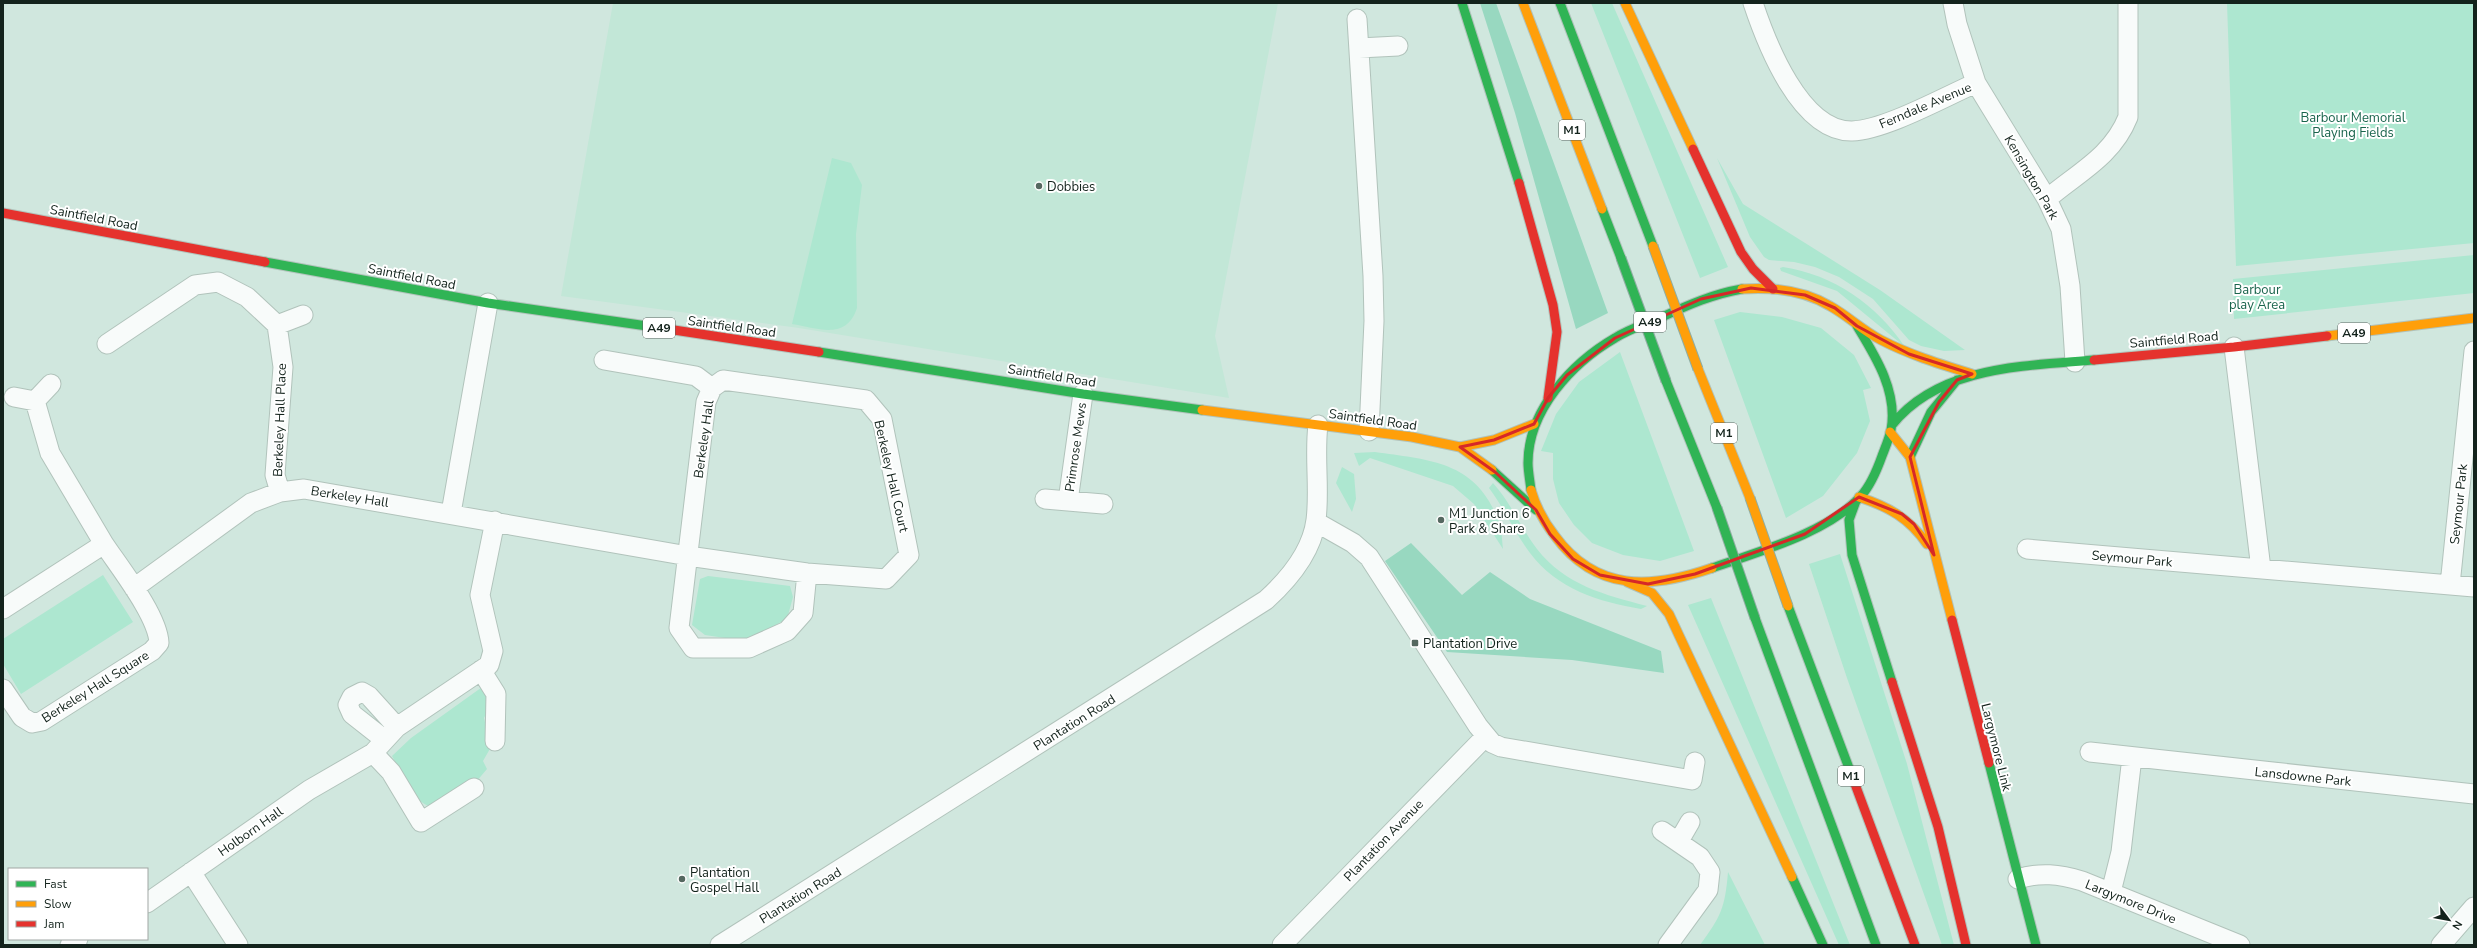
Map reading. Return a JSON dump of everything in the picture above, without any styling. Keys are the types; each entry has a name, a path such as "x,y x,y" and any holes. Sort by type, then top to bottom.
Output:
{"main road":[{"path":"1462,3 1512,156 1553,305 1557,332 1548,398"},
{"name":"M1","path":"1523,3 1621,258 1666,381 1717,508 1755,618 1876,945"},
{"name":"M1","path":"1560,3 1653,246 1698,369 1750,498 1788,606 1915,945"},
{"path":"1625,3 1740,252 1753,269 1773,289"},
{"name":"Saintfield Road","path":"3,213 488,303 870,359 1083,394 1369,431 1460,447 1494,440 1534,424"},
{"name":"A49","path":"1857,326 1872,351 1883,376 1891,406 1891,428 1875,474 1858,499 1805,534 1695,574 1648,584 1627,582 1600,575 1573,559 1550,534 1536,510 1527,466 1534,424 1548,398 1567,375 1615,338 1701,299 1751,288 1773,289 1805,295 1835,308 1857,326 1909,354 1972,374"},
{"name":"Saintfield Road","path":"1891,428 1904,410 1921,398 1972,374 2022,366 2234,347 2474,318"},
{"path":"1910,457 1931,412 1957,380"},
{"name":"Largymore Link","path":"1891,428 1910,457 1934,555 2036,945"},
{"name":"Saintfield Road","path":"1460,447 1495,472 1536,510"},
{"path":"1858,499 1849,520 1852,555 1938,827 1966,945"},
{"name":"Largymore Link","path":"1858,499 1902,514 1914,524 1934,555"},
{"path":"1627,582 1652,593 1670,614 1823,945"}],"street":[{"name":"Ferndale Avenue","path":"1753,3 1766,41 1784,78 1808,109 1829,125 1850,131 1877,127 1976,83"},
{"name":"Kensington Park","path":"1953,3 1957,24 1976,83 2047,199 2061,229 2070,286 2075,362"},
{"path":"2047,199 2110,149 2122,133 2128,117 2128,3"},
{"path":"1357,19 1373,284 1374,321 1369,431"},
{"path":"1359,48 1398,46"},
{"path":"107,344 195,285 218,282 247,297 277,325 303,315"},
{"path":"450,513 488,303"},
{"name":"Berkeley Hall Place","path":"277,325 283,367 275,476 280,492"},
{"path":"2234,347 2261,569"},
{"name":"Seymour Park","path":"2450,585 2474,351"},
{"name":"Berkeley Hall","path":"604,360 696,376 712,388 706,402 679,628 693,648 748,648 787,631 803,613 807,573"},
{"name":"Berkeley Hall Court","path":"688,556 807,573 886,579 909,555 882,419 866,400 723,380 712,388"},
{"path":"14,397 35,401 51,384"},
{"name":"Primrose Mews","path":"1068,501 1083,394"},
{"name":"Berkeley Hall Square","path":"3,689 22,717 32,723 42,721 152,651 159,643 158,632 134,588 104,544 50,453 35,401"},
{"name":"Plantation Road","path":"720,945 1266,600 1288,577 1301,558 1316,522 1318,425"},
{"name":"Berkeley Hall","path":"134,588 251,503 280,492 304,489 450,513 688,556"},
{"name":"Primrose Mews","path":"1045,498 1103,504"},
{"path":"495,521 480,595 493,651 492,658 482,670 496,694 495,741"},
{"path":"1316,522 1353,543 1369,557 1486,736 1501,747 1692,780 1695,762"},
{"path":"3,609 104,544"},
{"name":"Seymour Park","path":"2027,549 2474,587"},
{"name":"Holborn Hall","path":"148,902 309,790 385,740 482,670"},
{"name":"Plantation Avenue","path":"1282,945 1486,736"},
{"path":"385,740 391,772 421,822 474,788"},
{"name":"Lansdowne Park","path":"2090,752 2474,794"},
{"path":"2111,892 2121,852 2132,757"},
{"path":"1679,841 1690,822"},
{"path":"1662,832 1679,841 1700,857 1710,872 1708,890 1668,945"},
{"path":"191,872 238,945"},
{"name":"Largymore Drive","path":"2018,879 2043,874 2063,876 2111,892 2240,945"},
{"path":"2441,945 2474,907"}],"highlighted area":[{"path":"1751,288 1805,295 1835,308 1857,326 1909,354 1972,374 1957,380 1939,402 1910,457 1934,555 1914,524 1902,514 1859,497 1805,534 1695,574 1648,584 1600,575 1573,559 1550,534 1536,510 1495,472 1460,447 1494,440 1534,424 1548,398 1567,375 1615,338 1701,299"}],"shaded area":[{"name":"Dobbies","path":"613,3 1278,3 1215,336 1229,398 799,328 561,296"},
{"path":"1480,3 1496,3 1608,313 1576,329 1515,113"},
{"path":"1411,543 1462,595 1490,572 1530,599 1661,651 1664,673 1572,660 1447,652 1385,561"}],"green space":[{"path":"1591,3 1612,3 1728,267 1700,278"},
{"name":"Barbour Memorial Playing Fields","path":"2227,3 2474,3 2474,243 2236,266"},
{"path":"832,158 851,163 862,185 856,234 857,308 852,318 846,325 838,329 830,330 792,324"},
{"path":"1717,158 1743,204 1880,290 1965,350 1944,351 1921,346 1909,340 1873,299 1839,277 1815,267 1794,262 1769,260 1764,257 1750,237"},
{"name":"Barbour play Area","path":"2474,255 2474,293 2234,319 2233,279"},
{"path":"1783,267 1820,277 1836,284 1852,294 1881,317 1905,347 1837,291 1781,271 1780,268"},
{"path":"1740,312 1782,317 1821,328 1854,355 1871,388 1863,390 1870,421 1857,453 1823,496 1786,518 1714,320"},
{"path":"1620,352 1694,551 1660,561 1623,555 1592,543 1574,525 1559,503 1553,479 1553,453 1541,451 1556,414 1579,382"},
{"path":"1375,452 1433,462 1449,467 1465,475 1478,486 1490,502 1500,525 1503,549 1474,504 1453,486 1370,458 1359,466 1354,453"},
{"path":"1342,467 1354,474 1356,499 1352,512 1336,483"},
{"path":"1493,483 1537,549 1560,572 1601,593 1647,606 1641,609 1595,598 1566,585 1553,576 1541,565 1524,545 1489,488"},
{"path":"1840,554 1907,764 1954,945 1942,945 1847,678 1809,564"},
{"path":"103,575 133,622 21,694 3,664 3,639"},
{"path":"708,576 790,586 793,597 787,619 745,641 705,635 692,625 700,579"},
{"path":"1711,598 1850,945 1839,945 1688,605"},
{"path":"485,685 489,693 488,710 484,718 491,747 483,761 487,769 476,782 434,807 427,805 414,795 392,756 411,738"},
{"path":"1728,872 1765,945 1700,945 1721,911"}],"traffic: fast":[{"path":"1462,3 1519,183"},
{"path":"1560,3 1653,246"},
{"path":"1602,209 1621,258"},
{"path":"1621,258 1666,381"},
{"path":"265,262 488,303 654,327"},
{"path":"1531,490 1528,463 1530,443 1536,425 1544,407 1555,390 1583,361 1599,348 1626,332 1701,300 1742,289"},
{"path":"1712,568 1791,540 1830,521 1847,509 1861,496 1871,482 1891,430 1891,402 1884,375 1857,326"},
{"path":"819,352 1083,394 1202,410"},
{"path":"1892,425 1911,406 1934,391 1958,380 2012,368 2040,364 2094,360"},
{"path":"1910,457 1931,412 1957,380"},
{"path":"1666,381 1717,508"},
{"path":"1492,470 1536,510"},
{"path":"1856,501 1849,520 1852,555 1892,682"},
{"path":"1717,508 1755,618"},
{"path":"1788,606 1852,776"},
{"path":"1755,618 1876,945"},
{"path":"1989,763 2036,945"},
{"path":"1792,877 1823,945"}],"traffic: slow":[{"path":"1523,3 1602,209"},
{"path":"1625,3 1693,149"},
{"path":"1653,246 1698,369"},
{"path":"1742,289 1776,289 1809,296 1830,306 1874,336 1892,345 1925,359 1972,374"},
{"path":"2327,336 2474,318"},
{"path":"1698,369 1750,498"},
{"path":"1202,410 1412,437 1460,447 1492,470"},
{"path":"1460,447 1494,440 1534,424"},
{"path":"1890,432 1910,457 1952,620"},
{"path":"1531,490 1541,514 1555,536 1571,554 1588,568 1607,576 1626,581 1646,582 1668,580 1712,568"},
{"path":"1859,497 1898,514 1913,527 1927,544"},
{"path":"1750,498 1788,606"},
{"path":"1627,582 1652,593 1669,614 1792,877"}],"traffic: jam":[{"path":"1693,149 1741,252 1753,269 1773,289"},
{"path":"1519,183 1553,305 1557,332 1548,398"},
{"path":"3,213 265,262"},
{"path":"654,327 819,352"},
{"path":"2094,360 2234,347 2327,336"},
{"path":"1952,620 1989,763"},
{"path":"1892,682 1938,827 1966,945"},
{"path":"1852,776 1915,945"}],"place":[{"name":"Dobbies","path":"1039,186"},
{"name":"M1 Junction 6 Park & Share","path":"1441,520"},
{"name":"Plantation Drive","path":"1415,643"},
{"name":"Plantation Gospel Hall","path":"682,879"}]}
